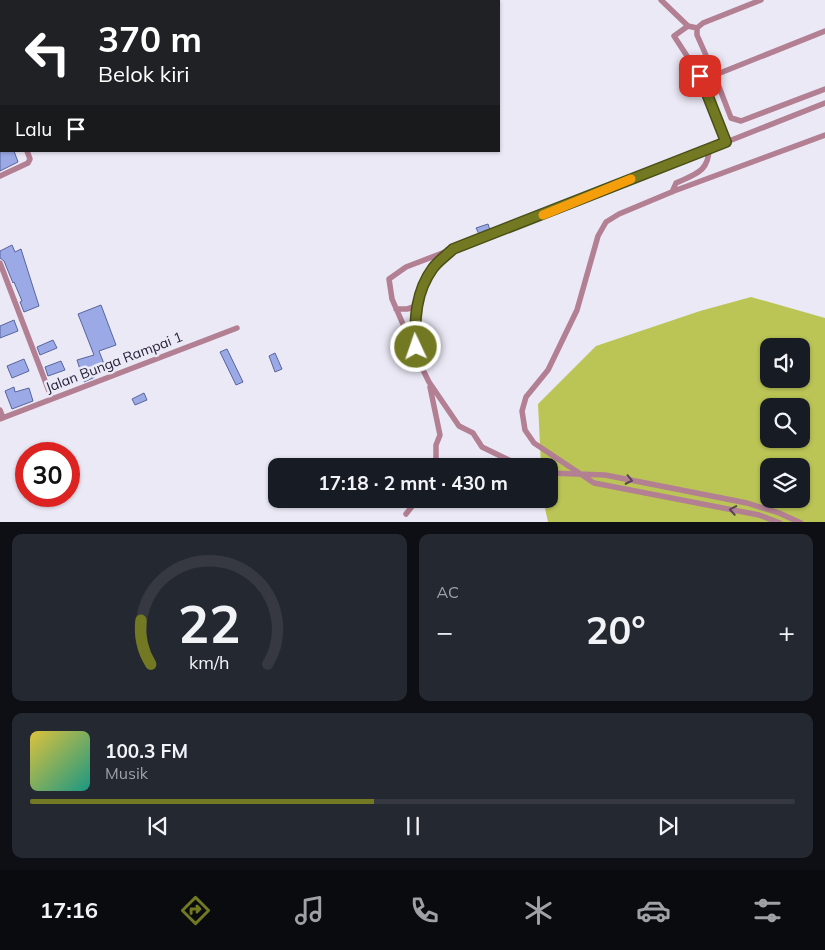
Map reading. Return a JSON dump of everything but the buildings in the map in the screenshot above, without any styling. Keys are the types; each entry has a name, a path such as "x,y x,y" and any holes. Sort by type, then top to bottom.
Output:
{"street":[{"path":"661,0 688,26 697,28"},
{"path":"697,28 703,23 760,0"},
{"path":"688,26 674,36 700,76 726,142"},
{"path":"697,28 697,35 731,118 741,121 825,89"},
{"path":"715,75 825,31"},
{"path":"505,458 482,447 473,433 459,426 429,382 392,299 389,279 406,267 825,103"},
{"path":"780,522 759,515 611,488 594,483 534,444 525,430 522,411 526,397 548,370 577,310 598,236 606,222 619,214 672,192 825,135"},
{"path":"672,192 676,183 700,172 709,158 709,148"},
{"path":"0,176 28,163 30,159 27,152"},
{"path":"417,357 415,318 422,290 433,268 453,249"},
{"path":"0,263 52,399"},
{"path":"396,309 407,309 417,306"},
{"name":"Jalan Bunga Rampai 1","path":"2,418 237,328"},
{"path":"429,382 440,435 436,445 436,458"},
{"path":"0,410 2,418"},
{"path":"558,474 605,475 747,503 801,522"},
{"path":"406,514 411,508"}],"green space":[{"path":"751,297 825,318 825,522 548,522 545,508 558,508 558,458 541,458 538,404 596,346 700,311"}],"slow traffic":[{"path":"543,215 631,179"}],"route":[{"path":"416,347 415,318 422,290 433,268 453,249 726,142 700,76"}]}
